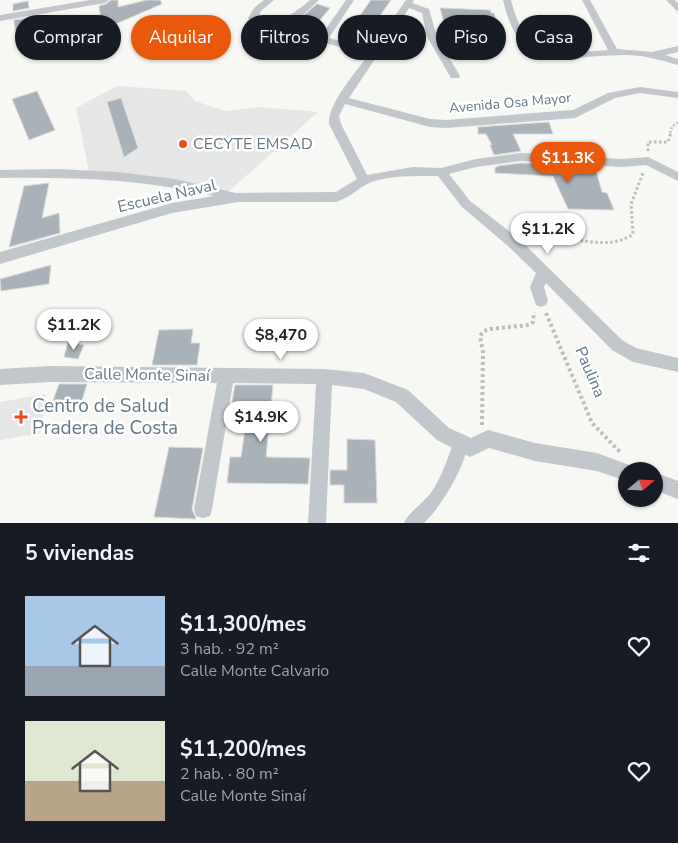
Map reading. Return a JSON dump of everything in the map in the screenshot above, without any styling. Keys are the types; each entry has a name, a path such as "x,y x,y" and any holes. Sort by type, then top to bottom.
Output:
{"street":[{"path":"0,18 105,0"},
{"path":"254,15 257,10 270,0"},
{"path":"298,15 315,0"},
{"path":"328,33 342,15 350,0"},
{"path":"507,0 524,42 553,55 614,52 654,55 678,62"},
{"path":"586,0 614,52"},
{"path":"670,0 678,9"},
{"path":"399,15 408,2 426,11 432,37 455,76"},
{"path":"654,55 678,50"},
{"path":"364,180 334,119 342,100 369,60"},
{"name":"Avenida Osa Mayor","path":"342,100 430,122 446,124 576,114 612,95 640,90 678,94"},
{"path":"346,194 364,180 414,171 441,172 521,157 622,163 648,161 678,177"},
{"path":"441,172 466,204 513,242 617,346 641,358 678,365"},
{"path":"0,174 65,173 103,176 196,186 238,198"},
{"name":"Escuela Naval","path":"0,258 172,208 238,198 327,198 346,194"},
{"path":"541,301 536,287 544,272"},
{"name":"Calle Monte Sinaí","path":"0,377 50,374 324,377 364,381 402,396 443,434 461,441 470,448 488,439 535,452 618,464"},
{"path":"203,509 226,376"},
{"path":"317,523 324,377"},
{"path":"412,523 438,497 457,460 461,441"},
{"path":"663,484 678,490"}],"path":[{"path":"542,232 605,242 624,241 633,234 631,204 648,161 648,142 668,142 672,127 678,122"},
{"path":"484,441 480,336 484,330 515,328 529,325 533,322 536,287"},
{"name":"Paulina","path":"541,301 592,423 624,462"}],"shaded area":[{"name":"CECYTE EMSAD","path":"117,86 186,91 195,101 225,111 260,107 318,112 228,192 90,176 76,108"},
{"name":"Centro de Salud Pradera de Costa","path":"46,394 40,433 0,440 0,402"}],"building":[{"path":"111,0 118,0 118,7 147,0 160,0 162,4 136,15 131,15 131,17 121,22 121,15 100,15 99,6"},
{"path":"371,0 391,0 380,15 360,15"},
{"path":"28,1 29,8 13,11 13,4"},
{"path":"317,4 330,8 324,15 304,15"},
{"path":"440,8 490,10 495,15 442,15"},
{"path":"37,91 55,130 29,140 12,99"},
{"path":"121,98 138,148 124,157 107,102"},
{"path":"549,122 553,134 513,134 521,151 494,155 490,145 492,145 486,134 478,134 478,127"},
{"path":"521,163 595,167 602,192 607,193 614,210 568,209 553,176 495,173 495,168 498,166"},
{"path":"49,183 42,218 59,213 60,233 9,247 24,186"},
{"path":"51,265 49,284 1,291 0,279"},
{"path":"193,329 191,343 200,343 197,365 152,365 159,330"},
{"path":"68,342 84,345 78,359 64,357"},
{"path":"59,384 87,384 79,410 50,409"},
{"path":"235,385 273,385 266,457 310,458 308,484 227,483 230,457 241,457 245,430 234,429 237,403 232,402"},
{"path":"347,439 375,440 377,503 344,503 344,485 330,485 330,470 347,470"},
{"path":"169,447 203,448 192,509 196,519 154,517"}],"place":[{"name":"CECYTE EMSAD","path":"183,144"},
{"name":"Centro de Salud Pradera de Costa","path":"21,417"}]}
